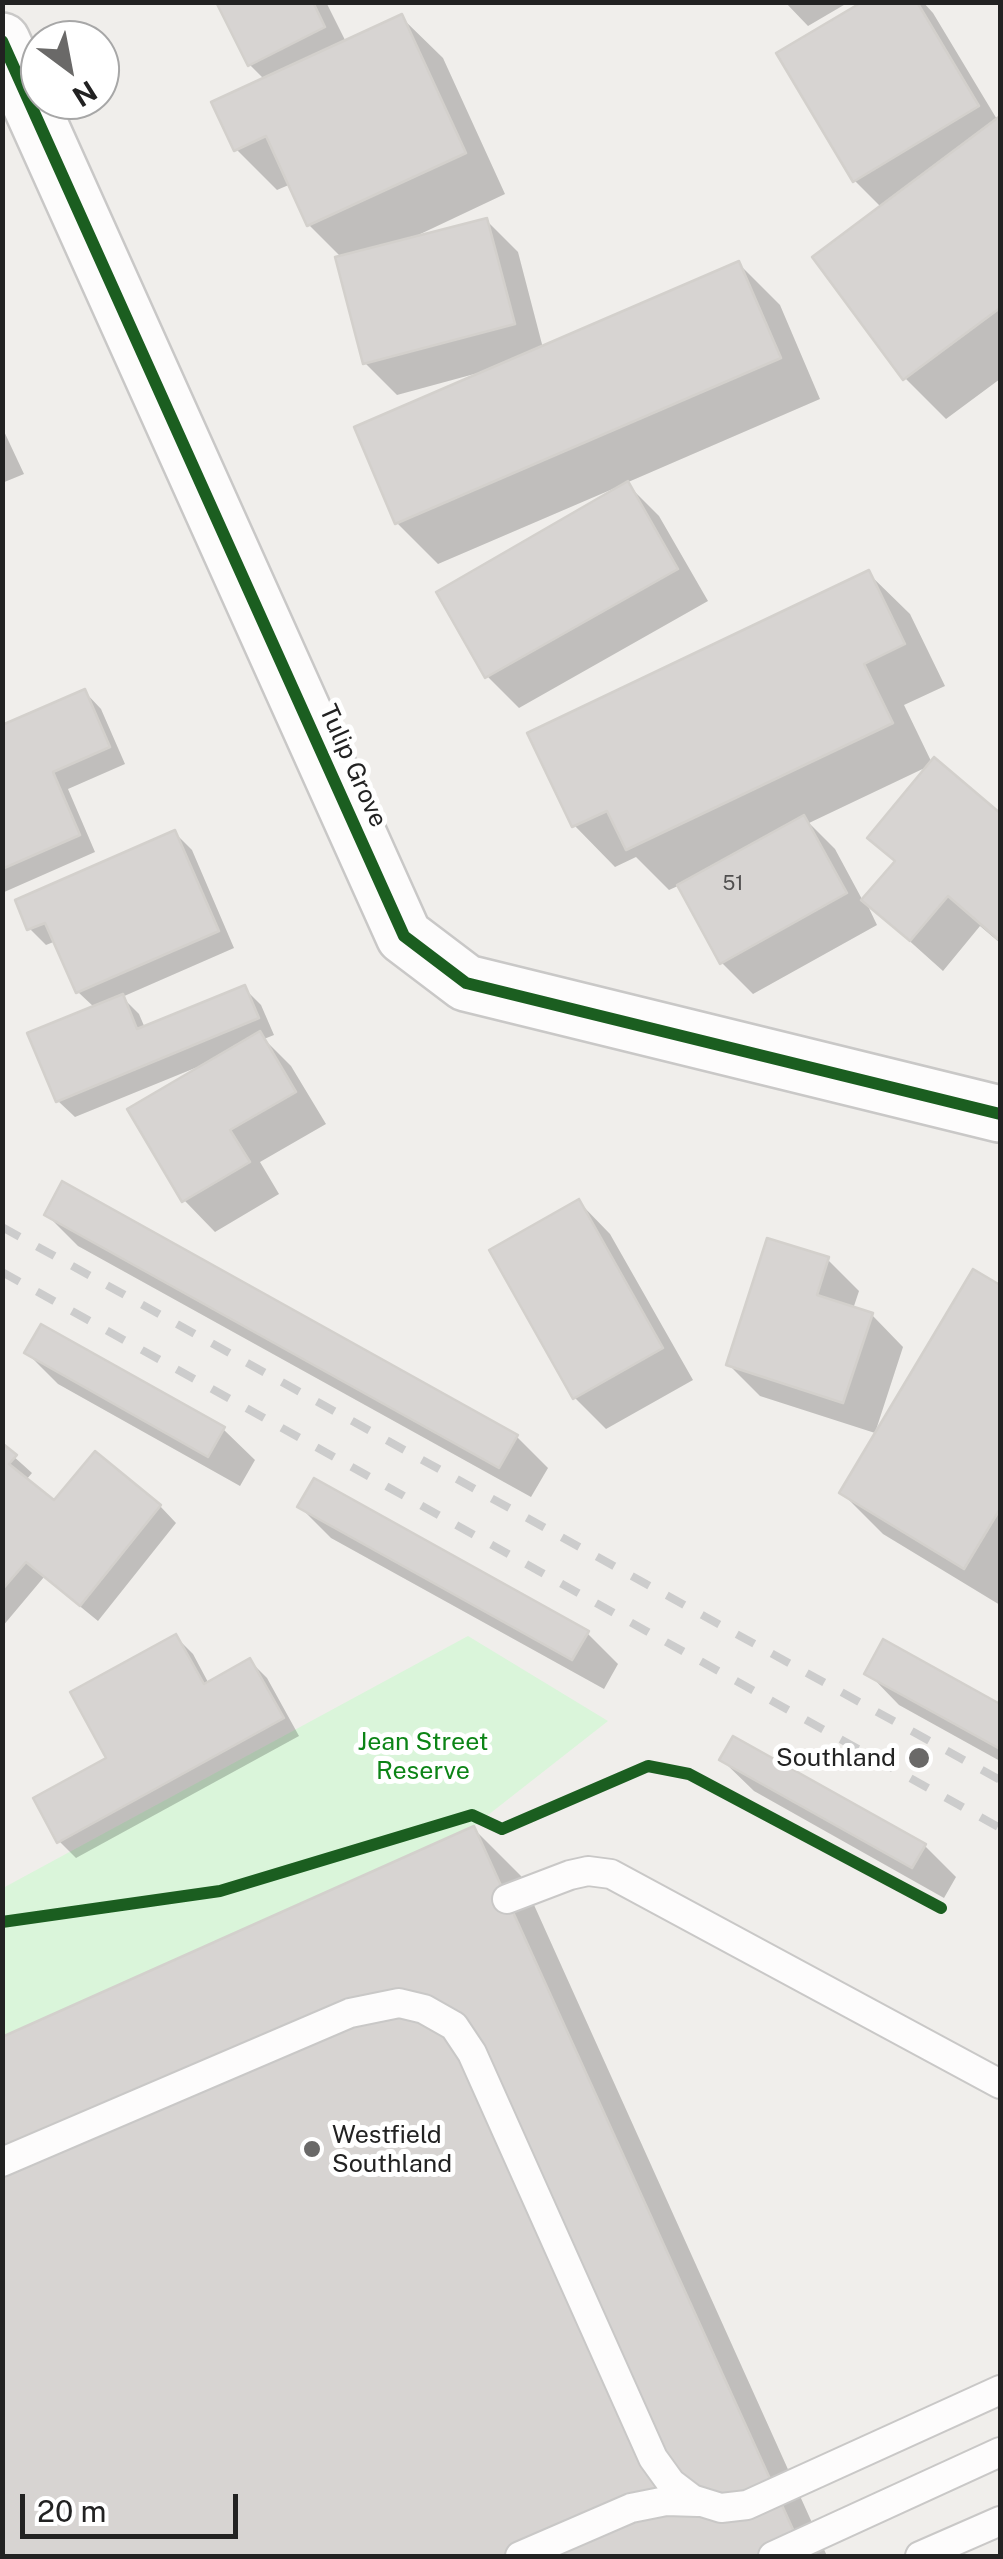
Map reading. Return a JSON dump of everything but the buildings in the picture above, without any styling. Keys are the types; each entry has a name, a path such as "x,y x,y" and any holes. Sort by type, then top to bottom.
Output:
{"street":[{"name":"Tulip Grove","path":"2,41 404,936 466,982 1000,1114"}],"lane":[{"path":"507,1899 570,1875 588,1871 610,1874 1000,2084"},
{"path":"2,2162 350,2013 399,2003 424,2010 454,2026 472,2053 653,2458 671,2484 692,2499 720,2508"},
{"path":"520,2556 631,2508 666,2501 691,2501 720,2508 747,2505 1000,2390"},
{"path":"773,2556 1000,2452"},
{"path":"921,2556 1000,2521"}],"green space":[{"name":"Jean Street Reserve","path":"468,1636 608,1721 474,1826 3,2037 3,1888"}],"railway":[{"path":"2,1227 1000,1780"},
{"path":"2,1272 1000,1828"}],"cycle path":[{"path":"2,41 404,936 466,983 1000,1114"},
{"path":"2,1922 220,1891 472,1815 502,1829 648,1766 689,1774 941,1908"}],"place":[{"name":"Southland","path":"919,1758"},
{"name":"Westfield Southland","path":"312,2149"}]}
